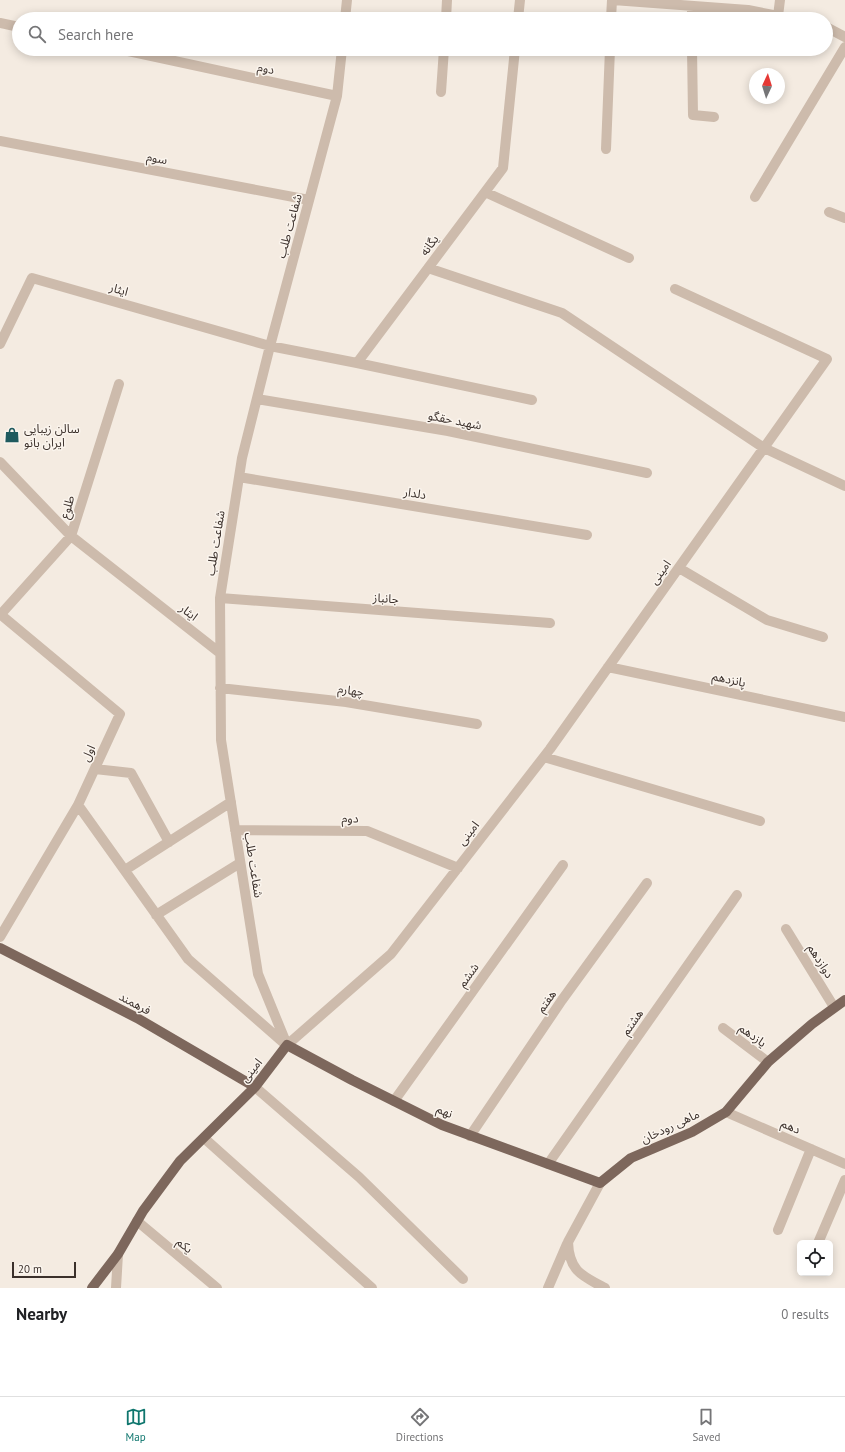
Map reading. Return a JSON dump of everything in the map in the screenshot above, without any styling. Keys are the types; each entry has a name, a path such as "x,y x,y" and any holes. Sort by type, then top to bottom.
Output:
{"main road":[{"name":"فرهمند","path":"0,948 137,1018 254,1087"},
{"name":"ماهی رودخان","path":"600,1183 631,1158 692,1132 726,1112 768,1062 812,1024 845,1000"},
{"name":"امینی","path":"92,1288 118,1254 137,1221 180,1161 254,1087 287,1045"},
{"name":"نهم","path":"287,1045 442,1125 600,1183"}],"street":[{"path":"346,12 347,0"},
{"path":"446,12 447,0"},
{"path":"519,12 520,0"},
{"path":"612,12 613,0 758,12"},
{"path":"778,12 780,0"},
{"path":"692,6 692,12"},
{"path":"0,23 12,26"},
{"path":"833,31 845,37"},
{"path":"755,197 845,47"},
{"name":"دوم","path":"151,56 337,96"},
{"name":"شفاعت طلب","path":"287,1045 258,974 221,740 220,598 242,458 258,399 270,346 337,96 341,56"},
{"path":"441,92 444,56"},
{"name":"یگانه","path":"357,363 503,168 514,56"},
{"path":"606,149 610,56"},
{"path":"692,56 693,115 714,117"},
{"name":"سوم","path":"0,141 310,200"},
{"path":"485,192 629,258"},
{"path":"829,212 845,218"},
{"path":"428,268 562,313 764,448 845,486"},
{"name":"ایثار","path":"0,344 32,278 270,346"},
{"name":"امینی","path":"287,1045 391,954 544,757 827,359 675,289"},
{"path":"270,346 532,400"},
{"name":"طلوع","path":"0,614 71,536 119,384"},
{"name":"شهید حقگو","path":"258,399 448,431 647,473"},
{"name":"ایثار","path":"0,462 71,536 220,652"},
{"name":"دلدار","path":"239,477 587,535"},
{"path":"679,568 767,620 823,637"},
{"name":"جانباز","path":"220,598 550,623"},
{"name":"اول","path":"0,614 120,714 78,805 0,937"},
{"name":"پانزدهم","path":"608,667 845,717"},
{"name":"چهارم","path":"220,688 346,702 477,724"},
{"path":"544,757 760,821"},
{"path":"95,769 131,773 169,842"},
{"path":"125,870 231,802"},
{"path":"78,805 188,959 287,1045"},
{"name":"دوم","path":"235,830 367,831 458,868"},
{"path":"156,915 240,863"},
{"name":"ششم","path":"394,1101 563,865"},
{"name":"هفتم","path":"470,1136 562,1000 647,883"},
{"name":"هشتم","path":"548,1164 736,895"},
{"name":"دوازدهم","path":"786,929 834,1007"},
{"name":"یازدهم","path":"723,1028 768,1062"},
{"path":"254,1087 359,1176 463,1279"},
{"name":"دهم","path":"726,1112 845,1164"},
{"path":"204,1138 372,1288"},
{"path":"778,1230 811,1149"},
{"path":"819,1240 845,1180"},
{"name":"ماهی رودخان","path":"548,1288 568,1242 600,1183"},
{"name":"یکم","path":"137,1221 217,1288"},
{"path":"568,1242 568,1252 572,1265 582,1275 605,1288"},
{"path":"116,1288 118,1254"}],"place":[{"name":"سالن زیبایی ایران بانو","path":"12,435"}]}
